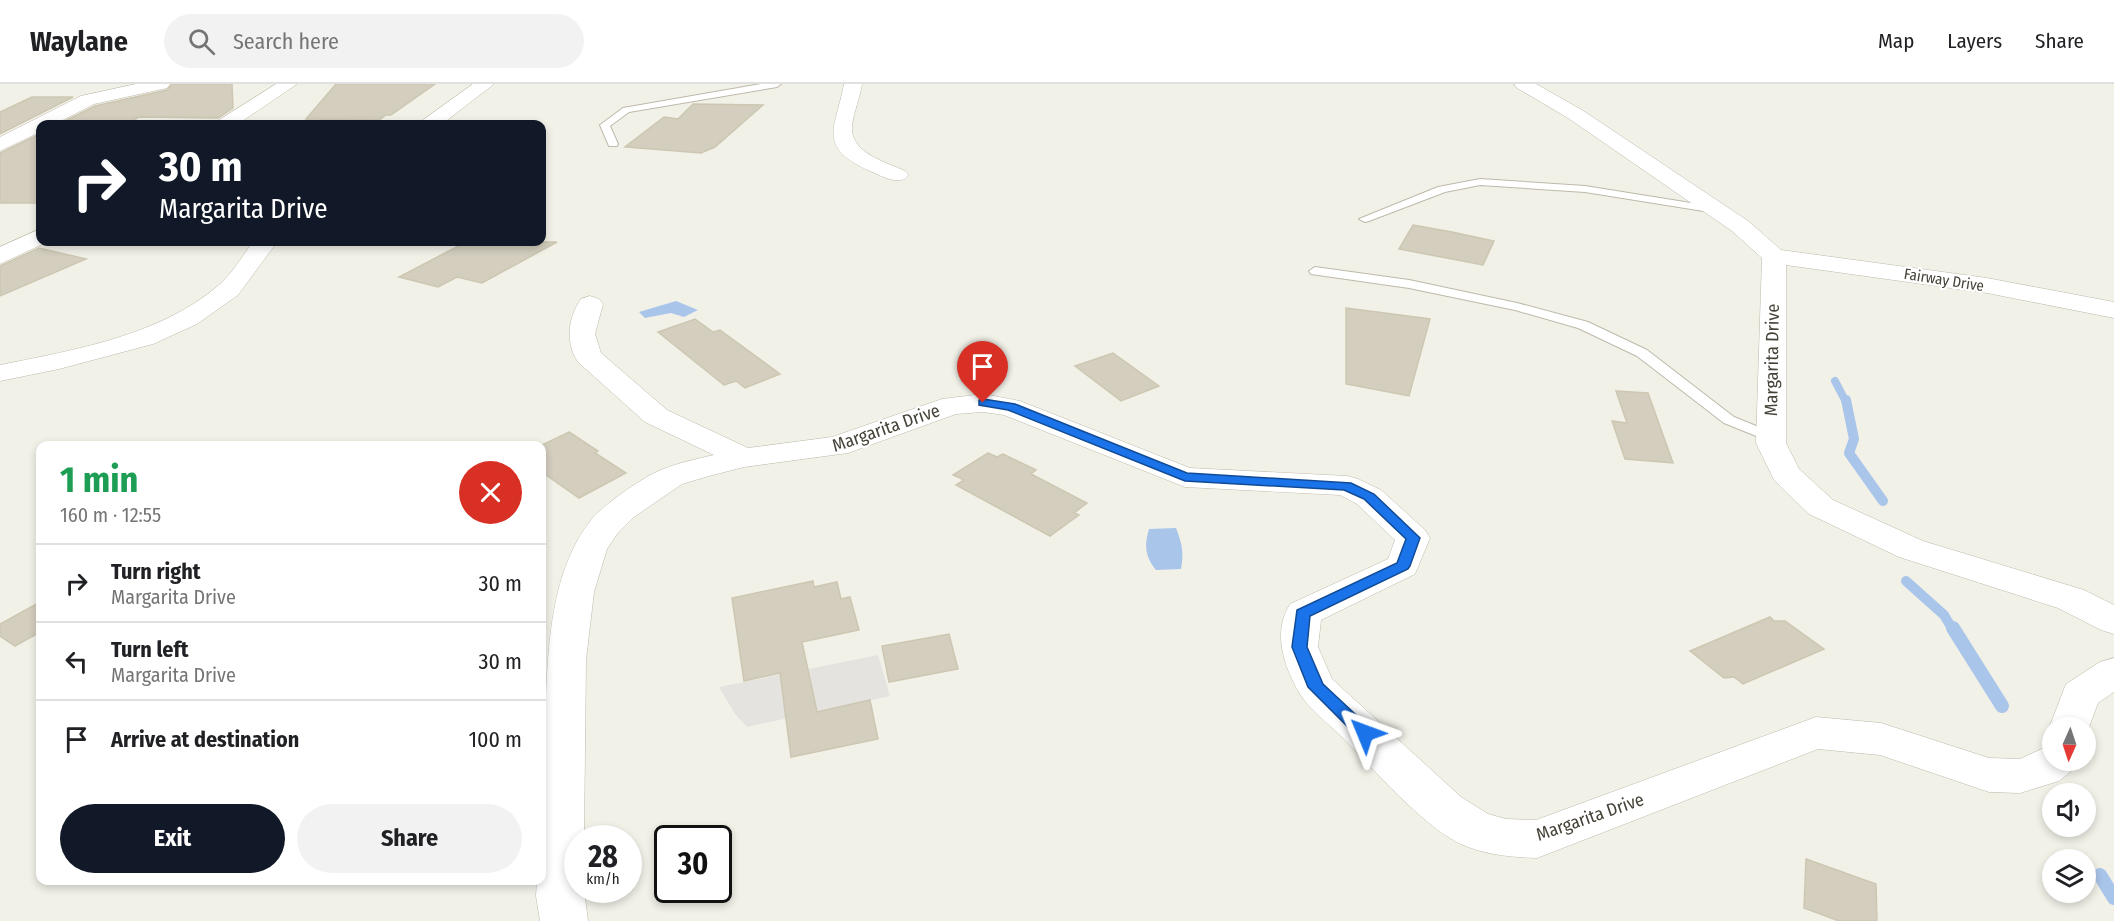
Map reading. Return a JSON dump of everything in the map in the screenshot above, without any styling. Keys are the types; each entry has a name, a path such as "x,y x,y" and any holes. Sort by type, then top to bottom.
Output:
{"street":[{"path":"49,120 88,100 161,84"},
{"path":"232,120 288,84"},
{"path":"436,120 485,84"},
{"path":"853,84 842,132 848,147 869,161 898,175"},
{"path":"1523,84 1575,114 1740,226 1774,256"},
{"path":"0,145 36,127"},
{"path":"0,257 36,238"},
{"path":"0,373 59,361 143,338 188,318 229,290 262,246"},
{"name":"Fairway Drive","path":"1774,256 1928,277 2114,310"},
{"name":"Margarita Drive","path":"1774,256 1771,443 1785,473 1821,507 1911,549 2072,599 2114,621"},
{"path":"590,304 582,334 588,356 656,416 744,458"},
{"name":"Margarita Drive","path":"564,921 560,896 567,660 576,592 590,549 604,526 622,510 671,477 744,458 837,446 952,405 983,403 1010,406 1185,477 1347,486 1369,496 1413,538 1403,566 1303,613 1299,647 1316,687 1445,810 1476,830 1506,838 1537,839 1816,733 1881,739 1989,774 2020,776 2042,770"},
{"path":"2073,717 2080,695 2114,672"}],"lane":[{"path":"613,144 605,125 626,110 777,84"},
{"path":"1365,219 1442,189 1480,182 1585,189 1716,210"},
{"path":"1315,271 1409,284 1517,307 1584,325 1642,353 1729,420 1771,437"}],"shaded area":[{"path":"878,655 890,696 747,727 735,714 719,687"}],"water":[{"path":"676,301 698,310 684,317 671,313 645,318 639,312"},
{"path":"1176,528 1182,548 1181,569 1156,570 1146,551 1149,529"}],"building":[{"path":"172,84 232,84 233,108 218,118 139,117 133,120 67,120 95,106 167,90"},
{"path":"336,84 435,84 391,115 386,115 379,120 306,119"},
{"path":"32,97 73,97 0,134 0,112"},
{"path":"693,104 763,105 715,147 701,153 625,147 664,117 678,119"},
{"path":"36,136 36,203 0,203 0,153"},
{"path":"1413,225 1494,241 1483,265 1399,249"},
{"path":"546,242 557,242 482,283 457,277 438,287 399,277 458,246 546,246"},
{"path":"39,248 86,259 0,296 0,266"},
{"path":"1346,308 1430,319 1409,396 1346,384"},
{"path":"695,319 713,332 720,330 780,374 745,388 736,381 724,385 658,332"},
{"path":"1113,353 1159,386 1121,401 1075,366"},
{"path":"1616,391 1648,393 1673,463 1625,459 1612,421 1627,423"},
{"path":"569,432 598,451 595,453 626,473 579,498 546,475 546,443"},
{"path":"988,453 997,457 1003,454 1036,470 1031,474 1087,503 1074,513 1079,515 1050,536 956,485 964,480 953,475"},
{"path":"813,581 814,587 837,582 841,599 850,597 859,630 802,642 817,712 870,700 878,739 791,757 780,673 744,681 732,598"},
{"path":"36,604 36,634 15,646 0,636 0,624"},
{"path":"1770,617 1774,621 1785,621 1824,649 1743,684 1734,677 1724,678 1690,651"},
{"path":"949,634 958,669 889,682 882,646"},
{"path":"1806,859 1876,884 1877,921 1839,921 1804,908"}],"waterway":[{"path":"1835,381 1846,402"},
{"path":"1846,400 1854,439 1849,453 1883,501"},
{"path":"1906,581 1944,615 1953,630"},
{"path":"1953,628 2002,706"},
{"path":"2100,875 2114,898"}],"route":[{"path":"983,403 1010,406 1185,477 1347,486 1369,496 1413,538 1403,566 1303,613 1299,647 1316,687 1365,733"}]}
